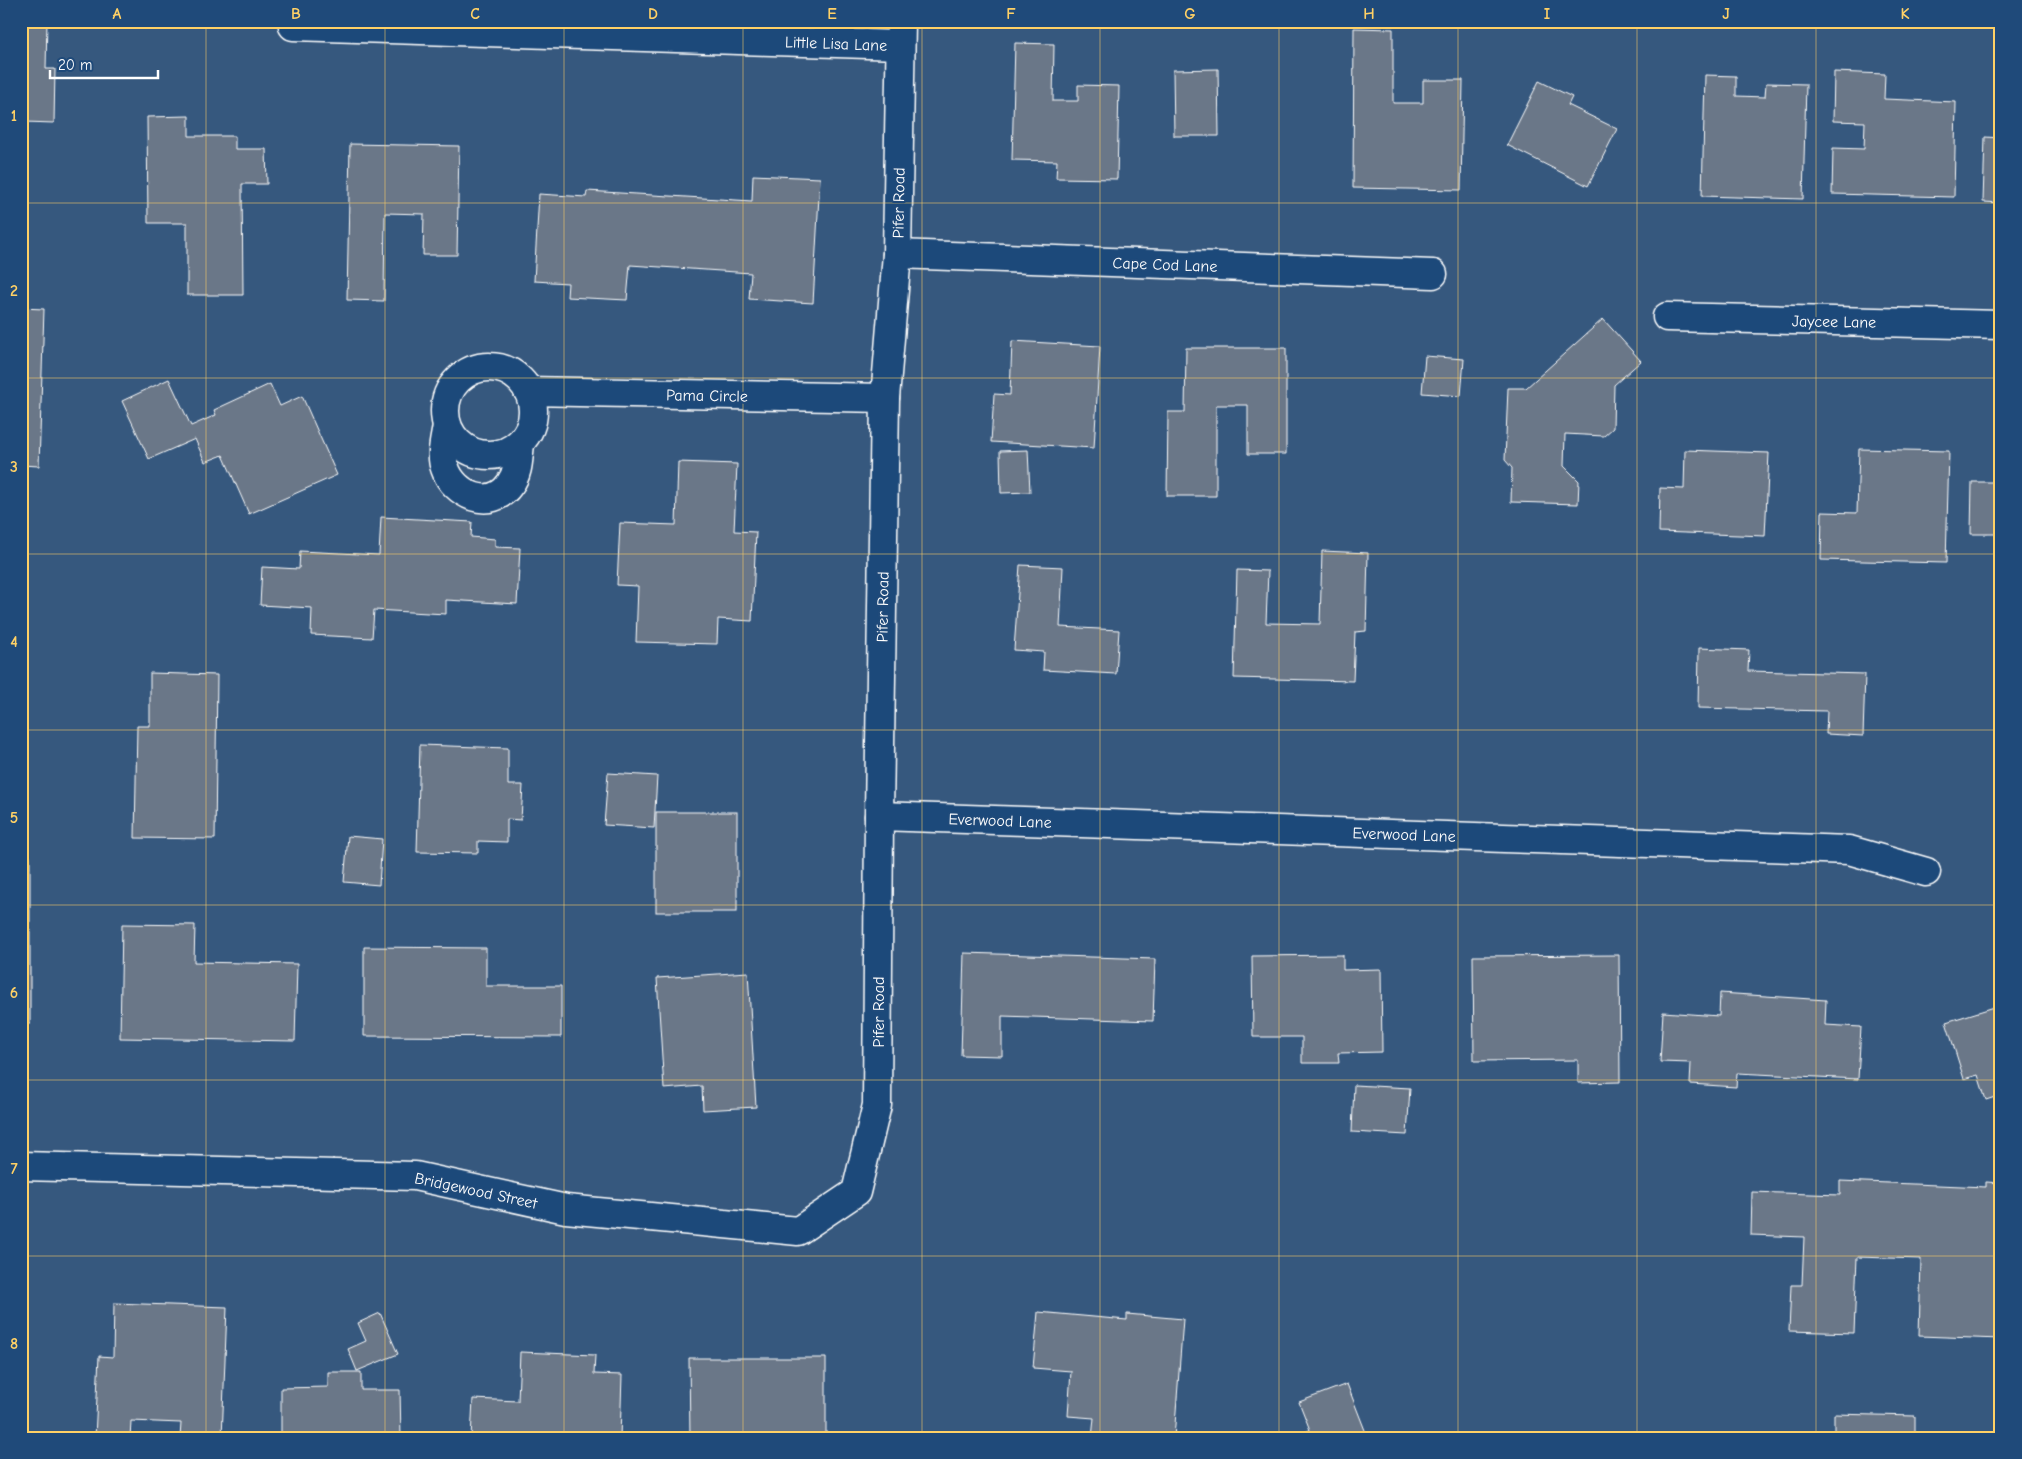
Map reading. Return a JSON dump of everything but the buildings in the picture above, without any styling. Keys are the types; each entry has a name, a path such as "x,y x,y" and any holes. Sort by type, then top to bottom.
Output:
{"street":[{"name":"Little Lisa Lane","path":"293,26 901,33"},
{"name":"Pifer Road","path":"856,1192 877,1105 885,398 897,254 901,33"},
{"name":"Cape Cod Lane","path":"897,254 1432,274"},
{"name":"Jaycee Lane","path":"1667,317 2001,325"},
{"path":"480,368 494,368 508,372 520,379 528,391 533,404 533,418 528,432 520,444 508,452 480,455 466,450 454,440 447,426 444,411 447,396 454,383 466,373 480,368"},
{"name":"Pama Circle","path":"528,391 885,398"},
{"path":"447,426 443,448 444,466 450,479 462,492 481,499 498,496 510,485 518,470 520,444"},
{"name":"Everwood Lane","path":"879,816 1849,850 1926,872"},
{"name":"Bridgewood Street","path":"21,1166 415,1176 566,1209 798,1231 856,1192"}]}
